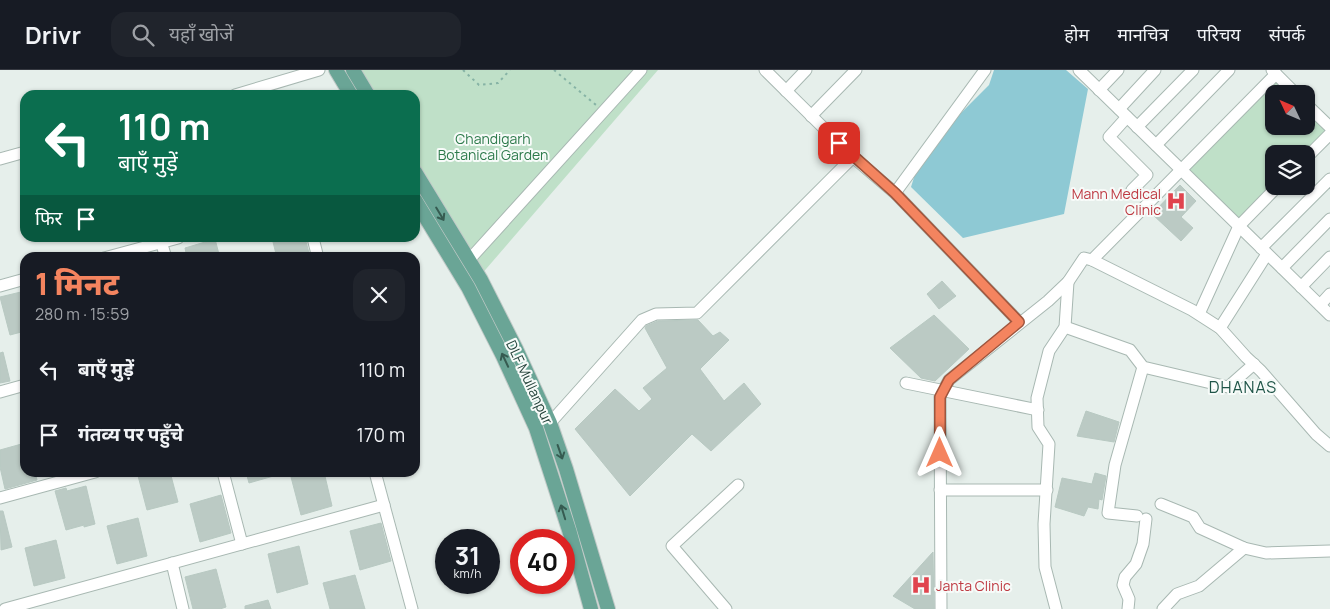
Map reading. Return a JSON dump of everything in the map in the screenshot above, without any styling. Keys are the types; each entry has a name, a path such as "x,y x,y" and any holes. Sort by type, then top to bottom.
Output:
{"main road":[{"path":"336,70 348,90"},
{"path":"353,70 365,90"},
{"name":"DLF Mullanpur","path":"420,180 481,280 550,423 608,609"},
{"name":"DLF Mullanpur","path":"420,208 468,287 503,356 536,428 567,524 591,609"}],"street":[{"path":"273,90 319,70"},
{"path":"469,260 641,70"},
{"path":"765,70 853,157 895,193 1019,322"},
{"path":"786,91 806,70"},
{"path":"812,116 856,70"},
{"path":"895,193 985,70"},
{"path":"1079,70 1330,315"},
{"path":"1099,90 1118,70"},
{"path":"1132,190 1147,175 1108,137 1123,113 1155,70"},
{"path":"1138,127 1193,70"},
{"path":"1156,145 1230,70"},
{"path":"941,609 940,397 949,380 1019,322 1048,301 1088,259 1181,170 1274,72 1287,85"},
{"path":"1315,113 1330,127"},
{"path":"1315,149 1330,134"},
{"path":"0,159 20,153"},
{"path":"550,423 642,320 656,314 697,313 853,157"},
{"path":"1220,328 1264,251 1330,178"},
{"path":"1199,314 1239,226 1269,195"},
{"path":"1282,268 1330,219"},
{"path":"123,252 155,242"},
{"path":"1301,287 1330,257"},
{"path":"1088,259 1199,314 1220,328 1316,434 1330,446"},
{"path":"0,286 20,280"},
{"path":"1056,609 1045,567 1044,524 1050,444 1038,427 1037,398 1049,351 1065,327 1068,282"},
{"path":"1320,305 1330,294"},
{"path":"1065,327 1130,350 1143,367 1228,387 1254,364"},
{"path":"1128,609 1129,599 1123,585 1125,576 1136,564 1144,544 1142,518 1108,513 1115,465 1143,367"},
{"path":"906,382 1038,410"},
{"path":"0,392 20,386"},
{"path":"0,498 77,477"},
{"path":"224,477 242,544"},
{"path":"376,477 412,609"},
{"path":"726,609 672,546 738,485"},
{"path":"940,490 1047,490"},
{"path":"1161,504 1193,517 1200,528 1244,548 1266,553 1330,551"},
{"path":"5,609 384,505"},
{"path":"1163,609 1177,594 1199,586 1244,548"},
{"path":"172,563 183,609"}],"path":[{"path":"463,70 479,84 498,83 510,70"},
{"path":"554,70 603,110"}],"green space":[{"name":"Chandigarh Botanical Garden","path":"361,70 658,70 480,276 420,173 420,90 372,90"},
{"path":"1276,78 1283,85 1269,85"},
{"path":"1265,89 1265,135 1315,135 1315,114 1330,127 1314,145 1265,145 1266,195 1239,226 1184,172"}],"water":[{"path":"994,70 1066,70 1088,89 1064,214 963,238 911,187 922,152 989,85"}],"building":[{"path":"1180,185 1196,201 1181,217 1193,228 1181,241 1152,214"},
{"path":"205,242 216,242 218,252 186,252 185,248"},
{"path":"273,242 306,242 309,252 276,252"},
{"path":"942,281 956,296 939,309 927,294"},
{"path":"20,292 20,332 10,335 0,297"},
{"path":"934,315 969,349 935,381 921,378 890,348"},
{"path":"698,320 713,336 720,332 729,340 700,369 724,401 744,383 761,404 711,451 692,434 630,496 575,429 615,389 639,411 652,399 643,388 667,368 645,328 646,326 658,321"},
{"path":"3,352 10,381 0,383 0,353"},
{"path":"1086,411 1119,422 1114,442 1077,436"},
{"path":"20,444 20,477 36,477 37,480 5,489 0,467 0,450"},
{"path":"1095,473 1106,476 1102,500 1099,499 1098,509 1088,507 1084,516 1055,507 1062,478 1092,484"},
{"path":"138,477 171,477 178,502 147,510"},
{"path":"247,477 270,477 249,483"},
{"path":"291,477 325,477 332,506 301,515"},
{"path":"86,486 95,524 66,530 55,491 66,488 67,491"},
{"path":"221,495 231,533 200,542 190,504"},
{"path":"0,511 3,511 12,547 1,550"},
{"path":"138,518 147,556 117,564 107,526"},
{"path":"381,523 391,561 360,570 350,531"},
{"path":"56,540 65,578 34,586 25,548"},
{"path":"299,546 308,584 277,593 268,554"},
{"path":"933,552 934,609 915,609 893,596"},
{"path":"216,569 226,607 220,609 193,609 185,577"},
{"path":"355,575 365,609 330,609 323,583"},
{"path":"268,600 271,609 245,609 245,606"}],"place":[{"name":"Mann Medical Clinic","path":"1176,201"},
{"name":"Janta Clinic","path":"921,585"}],"district":[{"name":"DHANAS","path":"1243,387"}],"route":[{"path":"839,143 895,193 1019,322 949,380 940,397 940,453"}]}
